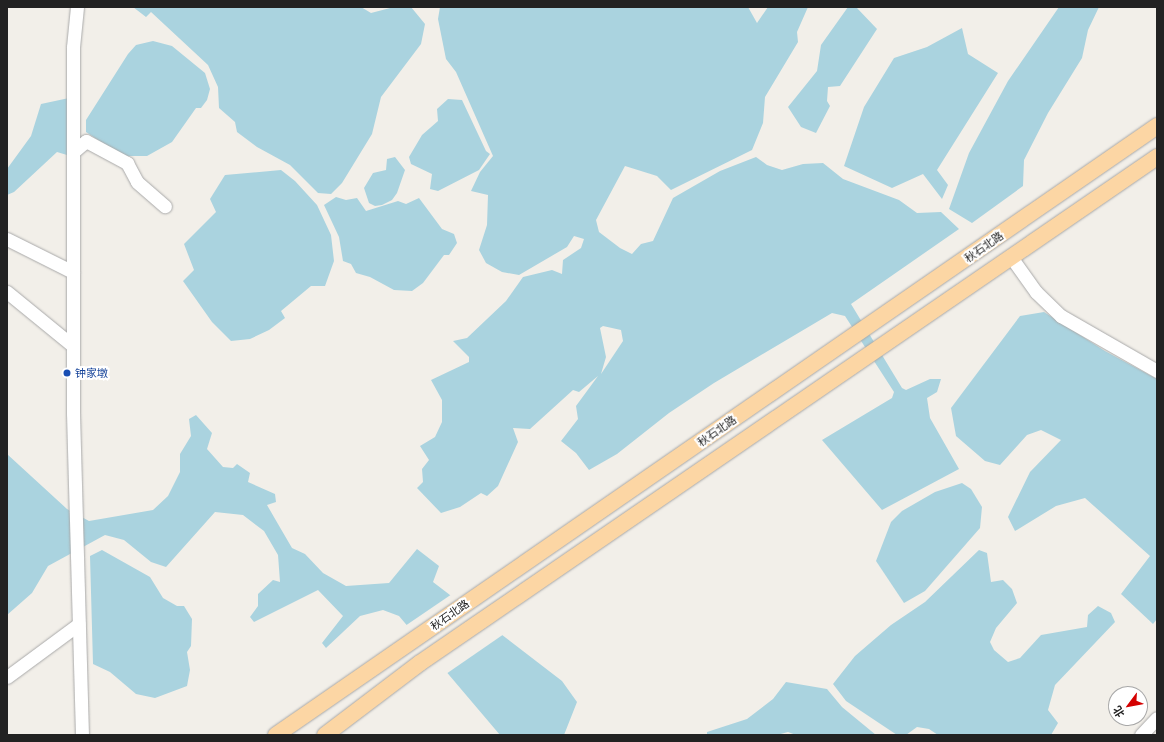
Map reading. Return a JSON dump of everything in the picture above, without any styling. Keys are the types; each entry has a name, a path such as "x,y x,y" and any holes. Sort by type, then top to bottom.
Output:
{"main road":[{"name":"秋石北路","path":"276,735 1157,126"},
{"name":"秋石北路","path":"325,735 420,663 1157,157"}],"street":[{"path":"77,7 73,47 73,272 82,735"},
{"path":"73,152 86,141 127,163 137,182 165,206"},
{"path":"7,239 73,272"},
{"path":"1011,257 1036,292 1061,316 1157,371"},
{"path":"7,292 74,346"},
{"path":"7,677 79,624"},
{"path":"1141,735 1157,718"}],"water":[{"path":"133,7 361,7 371,13 394,7 411,7 425,24 421,44 381,97 372,134 342,183 331,194 318,193 290,165 257,147 237,132 235,122 219,108 218,87 208,65 151,12 146,17"},
{"path":"440,7 748,7 757,23 768,7 808,7 797,32 798,42 765,97 763,123 752,150 671,190 657,176 625,166 596,220 599,232 620,248 632,254 641,244 653,241 673,198 720,171 756,157 767,165 782,170 803,164 823,163 843,179 899,200 917,213 941,212 959,229 851,304 902,388 906,390 930,379 941,379 937,392 927,398 930,418 959,469 882,510 822,440 892,398 894,392 845,316 832,313 714,383 669,413 617,454 589,470 576,453 561,441 578,419 576,406 598,376 579,392 573,390 530,429 513,428 518,442 498,486 487,496 481,493 460,507 441,513 417,488 423,482 422,469 429,460 420,446 435,437 442,422 442,400 431,380 469,362 469,357 453,341 467,338 506,301 523,277 552,270 562,274 563,260 581,248 584,239 574,236 567,247 519,275 502,272 486,263 479,250 487,225 488,195 471,191 480,172 493,156 456,72 446,59 438,19","holes":["603,326 621,330 623,341 601,374 606,357 600,328"]},
{"path":"848,7 856,7 877,29 840,86 828,87 827,101 830,106 816,133 801,127 788,107 817,71 821,45"},
{"path":"1059,7 1099,7 1088,30 1082,58 1048,113 1024,160 1023,186 972,223 949,209 969,153 1008,81"},
{"path":"962,28 968,54 998,73 937,170 948,185 942,199 923,174 892,188 844,166 864,107 894,58 927,47"},
{"path":"153,41 172,46 205,73 210,89 207,100 201,108 196,108 172,142 147,156 122,156 86,132 86,120 128,54 136,45"},
{"path":"69,98 67,155 57,152 14,192 7,195 7,169 31,136 41,104"},
{"path":"448,99 462,100 486,151 490,154 479,170 438,191 430,189 432,174 411,164 409,157 422,135 438,121 437,109"},
{"path":"395,157 405,170 397,193 392,200 382,205 375,206 369,203 364,188 373,173 386,170 387,159"},
{"path":"281,170 295,181 317,205 331,235 334,261 325,286 311,286 281,311 285,318 269,330 250,339 231,341 212,322 183,281 194,270 184,244 216,212 210,199 225,175"},
{"path":"336,197 346,200 357,198 366,211 398,201 406,204 419,198 442,229 454,234 457,243 449,255 444,255 423,283 412,291 394,290 370,277 356,273 351,264 343,261 339,237 324,205"},
{"path":"1044,312 1105,351 1157,379 1157,619 1153,624 1121,594 1150,556 1085,498 1056,506 1015,531 1008,517 1030,472 1061,440 1041,430 1027,435 1000,465 985,461 956,436 951,408 1020,316"},
{"path":"196,415 212,433 207,449 223,467 233,468 237,464 250,473 248,482 275,494 276,502 267,505 292,548 305,554 323,573 346,586 389,583 417,549 439,566 433,582 562,681 577,702 564,735 500,735 399,616 383,610 360,616 326,648 322,643 343,616 318,590 254,622 250,617 258,606 258,594 273,580 280,582 278,555 264,531 243,515 215,512 166,567 151,562 124,540 105,535 48,566 32,593 7,615 7,454 67,509 89,521 153,510 168,496 180,472 180,454 191,436 189,419"},
{"path":"962,483 971,489 982,507 980,528 925,591 904,603 876,561 891,522 902,511 935,492"},
{"path":"102,550 150,577 163,598 177,606 184,606 192,619 191,646 187,652 190,670 187,686 155,698 136,694 110,672 93,664 90,556"},
{"path":"979,550 987,553 991,582 1003,580 1012,589 1017,603 996,628 990,642 994,650 1008,662 1020,658 1041,635 1087,627 1088,615 1098,606 1111,613 1115,622 1055,685 1048,710 1058,723 1051,735 938,735 929,729 917,727 906,735 897,735 846,701 833,684 855,656 891,625 925,602"},
{"path":"786,682 827,689 842,707 876,735 796,735 788,732 777,735 707,735 707,732 747,719 773,699"}],"pier":[{"path":"452,594 504,634 446,674 405,626"}],"place":[{"name":"钟家墩","path":"67,373"}]}
